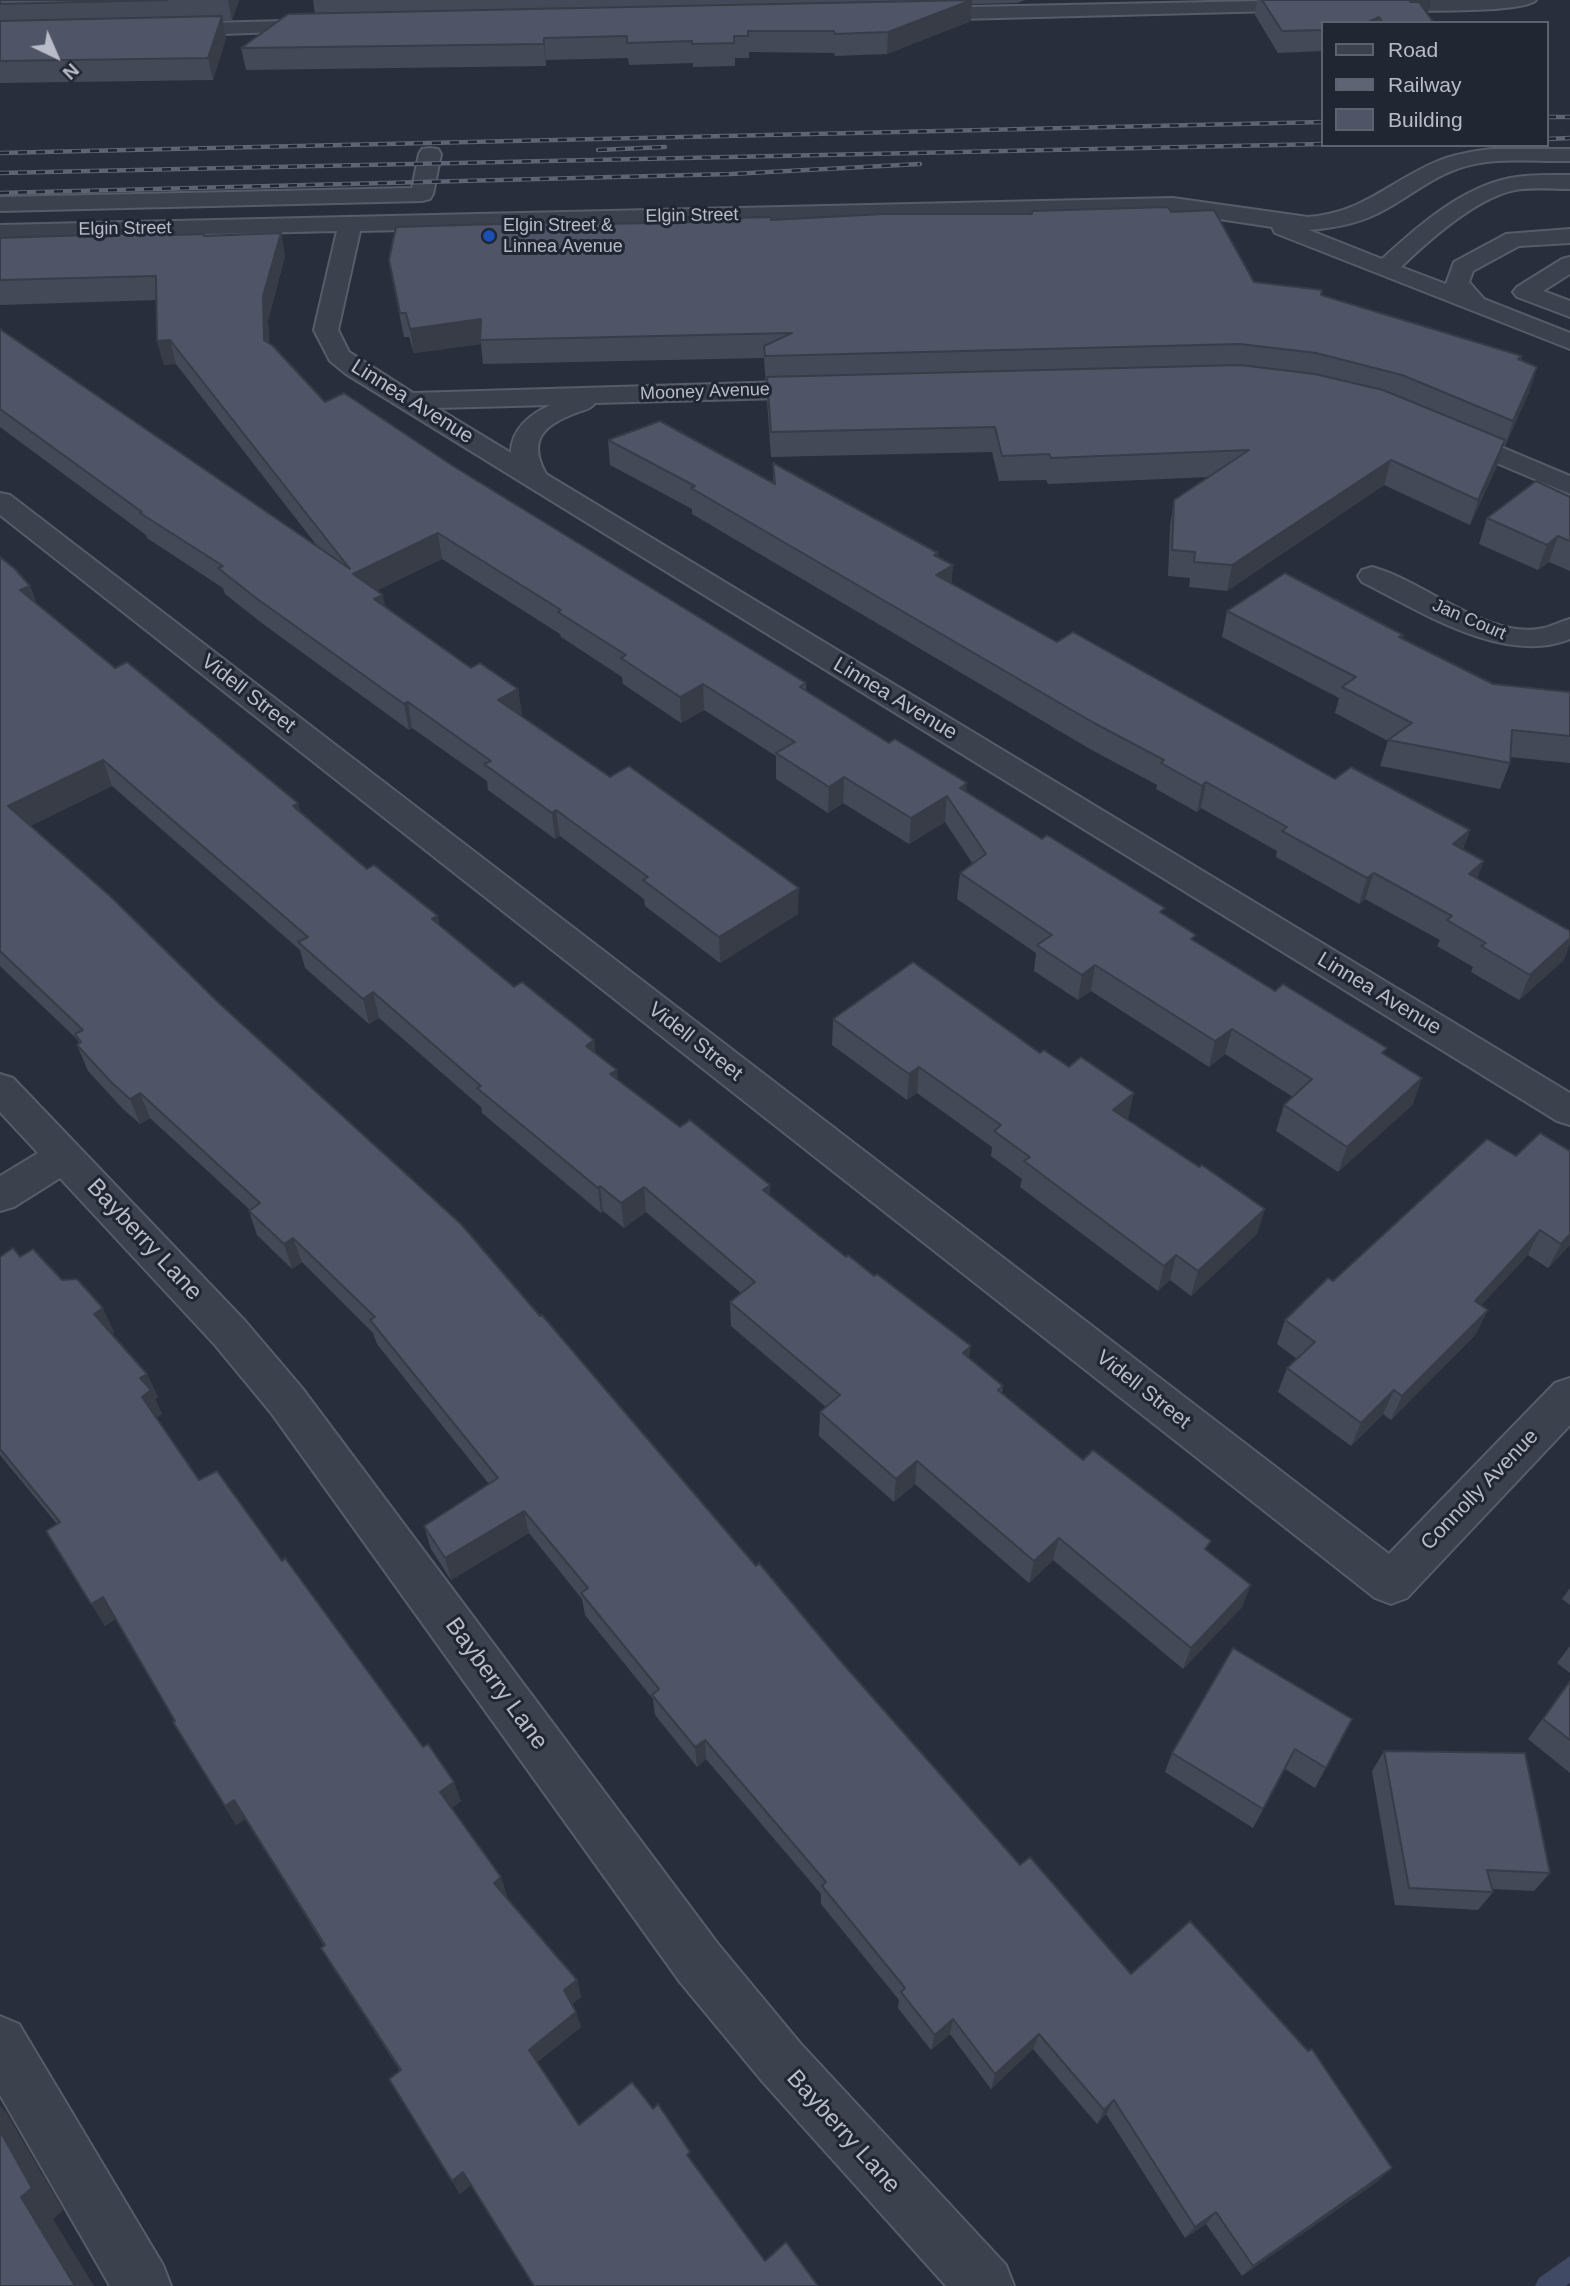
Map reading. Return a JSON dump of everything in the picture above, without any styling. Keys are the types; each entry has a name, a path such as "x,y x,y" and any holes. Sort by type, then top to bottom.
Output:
{"street":[{"path":"902,15 1022,12 1089,0"},
{"path":"1128,0 1223,7 1321,6"},
{"path":"1363,6 1488,4 1527,0"},
{"path":"1054,6 1188,4"},
{"path":"269,27 279,7"},
{"path":"151,30 338,26"},
{"path":"0,204 422,194 430,154"},
{"path":"1265,220 1309,224 1360,216 1456,162 1490,157 1570,155"},
{"path":"1386,268 1407,246 1484,195 1510,184 1570,182"},
{"name":"Elgin Street","path":"0,232 1173,205 1220,209 1265,220"},
{"path":"1439,224 1473,214 1496,212"},
{"path":"1360,216 1354,231 1357,240 1386,268"},
{"path":"1265,220 1570,342"},
{"name":"Linnea Avenue","path":"350,224 326,330 339,356 355,369 1570,1111"},
{"path":"1475,304 1457,283 1462,267 1502,243 1529,237 1570,236"},
{"path":"1529,237 1559,244 1570,251"},
{"path":"1570,264 1525,292 1570,310"},
{"name":"Mooney Avenue","path":"408,401 840,388"},
{"path":"535,478 526,465 523,453 525,440 533,427 547,415 568,406 622,395"},
{"path":"1424,422 1570,486"},
{"name":"Videll Street","path":"0,501 1391,1583"},
{"name":"Jan Court","path":"1372,576 1486,631 1515,639 1541,638 1563,633 1570,628"},
{"name":"Bayberry Lane","path":"0,1088 230,1332 287,1401 699,1963 859,2151 985,2286"},
{"path":"0,1196 64,1156"},
{"name":"Connolly Avenue","path":"1391,1583 1570,1396"},
{"path":"0,2043 142,2286"}],"building":[{"path":"0,0 168,0 0,4"},
{"path":"972,0 888,32 835,34 834,31 748,31 748,36 734,36 734,43 627,43 627,36 544,38 544,44 241,48 288,14"},
{"path":"1262,0 1415,0 1410,2 1419,2 1433,21 1382,21 1379,17 1370,21 1322,21 1322,30 1282,31"},
{"path":"222,16 208,58 0,61 0,21"},
{"path":"1168,207 1171,212 1214,210 1254,282 1322,290 1321,295 1522,356 1518,359 1537,367 1513,421 1402,375 1316,353 1240,344 765,356 764,346 792,333 480,340 481,319 410,329 406,313 400,313 389,260 396,227 600,221 601,224 696,222 696,219 771,217 771,220 883,214 1032,214 1032,211"},
{"path":"176,232 174,235 204,236 281,233 263,296 264,340 273,346 325,402 344,393 453,466 806,683 800,687 889,743 895,739 967,783 960,788 1042,839 1047,835 1165,908 1160,912 1196,935 1191,939 1275,991 1283,984 1387,1048 1382,1053 1422,1078 1347,1147 1284,1105 1312,1079 1232,1029 1215,1041 1095,965 1082,975 1037,945 1052,935 960,873 986,854 947,796 911,818 844,777 829,787 776,753 795,742 703,684 680,697 621,658 626,655 558,612 561,610 438,533 353,574 383,595 374,599 471,668 480,663 518,689 498,700 610,777 629,766 799,888 719,937 643,880 648,877 556,810 552,813 484,764 491,761 408,702 404,704 256,598 218,568 223,566 140,513 142,512 0,409 0,329 350,569 170,340 157,341 156,276 0,280 0,238"},
{"path":"1240,365 1315,374 1383,390 1505,440 1478,500 1391,460 1232,565 1194,562 1195,552 1172,550 1174,500 1249,450 1051,458 1049,454 1002,456 995,427 771,432 767,377"},
{"path":"660,421 775,484 773,463 938,553 934,555 953,565 936,575 1057,642 1073,632 1335,779 1351,767 1470,830 1453,844 1484,861 1469,874 1570,931 1570,938 1530,975 1481,946 1486,943 1447,920 1452,916 1374,873 1367,878 1282,831 1287,827 1206,782 1202,786 1161,763 1164,760 1094,723 691,488 695,486 608,440"},
{"path":"1536,481 1570,497 1570,541 1558,536 1547,545 1487,518"},
{"path":"0,557 30,586 20,590 115,668 127,662 298,803 293,806 367,869 374,865 438,916 432,919 514,987 522,982 594,1040 586,1046 617,1070 610,1074 680,1127 690,1120 770,1185 763,1190 846,1257 848,1255 874,1276 877,1274 971,1346 963,1353 1003,1386 998,1390 1083,1460 1093,1450 1211,1541 1205,1549 1251,1585 1191,1648 1059,1538 1034,1561 917,1461 896,1479 820,1412 840,1395 730,1302 755,1282 644,1187 621,1203 600,1186 598,1188 477,1088 481,1086 373,992 363,999 298,942 308,937 103,760 8,806 110,896 220,1004 461,1224 756,1566 759,1563 838,1658 1020,1865 1030,1857 1131,1974 1190,1921 1308,2051 1312,2049 1392,2168 1253,2266 1216,2212 1195,2227 1114,2100 1104,2110 1039,2034 995,2074 953,2019 935,2035 901,1992 905,1988 822,1886 826,1882 705,1740 695,1747 652,1695 659,1689 581,1593 588,1588 524,1511 445,1558 424,1526 498,1478 370,1320 375,1317 293,1238 284,1244 249,1211 260,1203 140,1093 130,1099 112,1083 77,1045 81,1042 75,1034 83,1030 0,951"},
{"path":"1285,573 1403,635 1399,637 1493,684 1570,692 1570,736 1512,730 1510,763 1388,740 1412,723 1342,687 1356,677 1227,611"},
{"path":"913,962 1040,1053 1044,1050 1069,1067 1081,1057 1134,1093 1113,1110 1199,1167 1202,1165 1265,1209 1198,1271 1176,1255 1164,1266 1024,1161 1030,1157 994,1131 1001,1125 919,1067 909,1074 833,1019"},
{"path":"1540,1133 1570,1151 1570,1234 1561,1244 1540,1230 1475,1301 1488,1310 1402,1396 1394,1390 1361,1423 1287,1368 1315,1342 1285,1320 1328,1278 1333,1281 1487,1139 1516,1156"},
{"path":"13,1248 20,1257 33,1249 62,1280 77,1279 103,1308 94,1314 147,1374 140,1378 151,1390 142,1397 199,1480 217,1471 282,1561 285,1558 423,1747 428,1744 454,1782 440,1792 501,1877 494,1883 577,1980 564,1990 576,2012 529,2050 579,2125 632,2082 653,2109 658,2104 690,2152 687,2155 765,2261 786,2242 818,2286 534,2286 463,2172 452,2181 389,2079 401,2070 321,1948 325,1945 234,1800 225,1806 173,1722 175,1721 103,1597 91,1604 46,1531 60,1522 0,1449 0,1257"},
{"path":"1233,1648 1352,1719 1326,1768 1295,1749 1263,1809 1172,1753"},
{"path":"1570,1681 1570,1740 1543,1719"},
{"path":"1384,1751 1525,1753 1550,1873 1487,1870 1493,1892 1409,1888"},
{"path":"0,2131 32,2188 21,2197 75,2286 0,2286"}],"waterway":[{"path":"1547,2286 1570,2268"}],"railway":[{"path":"1549,117 1570,117"},
{"path":"0,153 1322,122"},
{"path":"1549,139 1570,138"},
{"path":"0,173 1322,144"},
{"path":"598,150 665,147"},
{"path":"0,193 731,174 920,164"}],"place":[{"name":"Elgin Street & Linnea Avenue","path":"489,236"}]}
